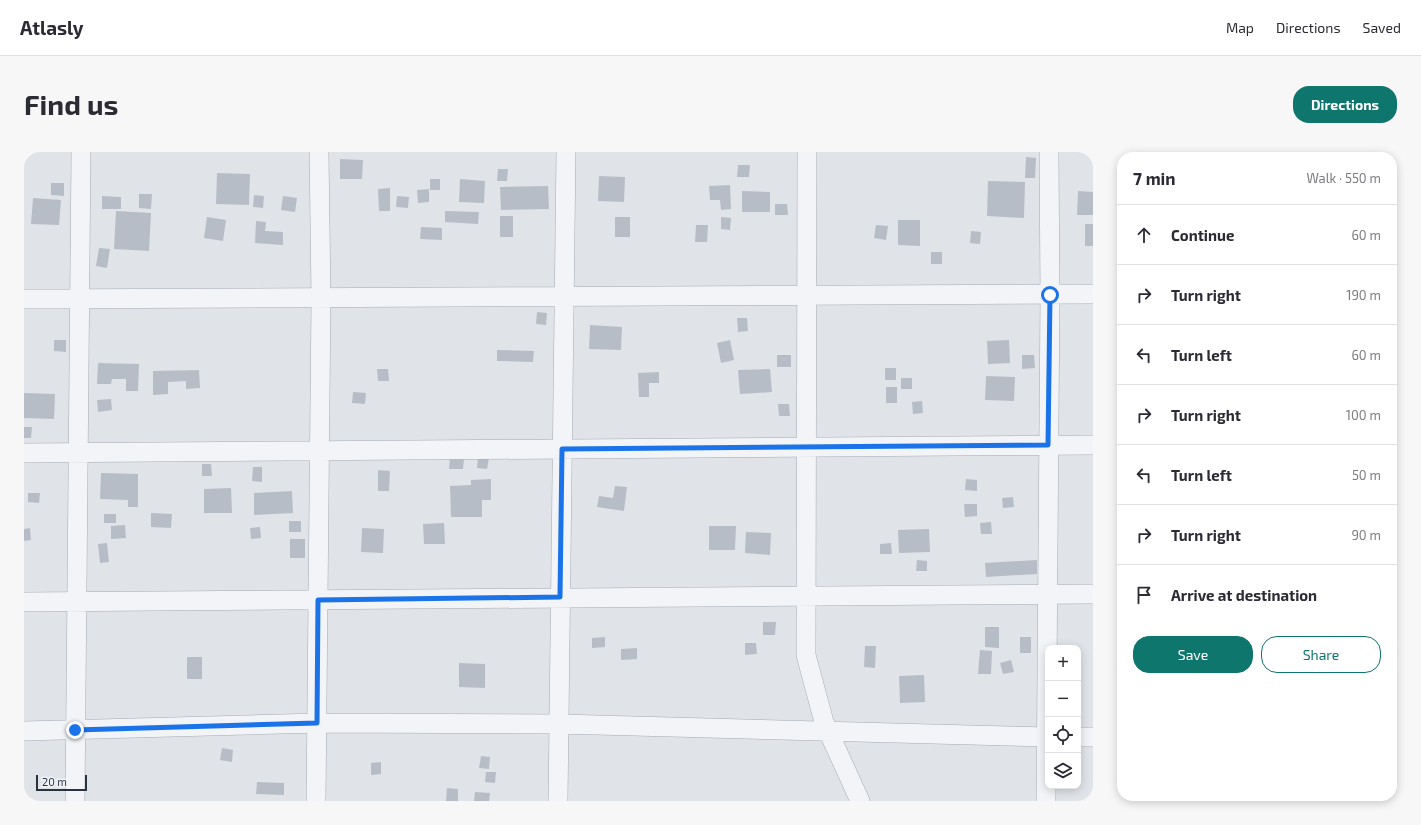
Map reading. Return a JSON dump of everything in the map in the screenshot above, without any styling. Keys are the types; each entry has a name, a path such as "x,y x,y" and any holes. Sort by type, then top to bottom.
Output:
{"street":[{"path":"75,801 81,152"},
{"path":"316,801 321,298 319,152"},
{"path":"558,801 566,152"},
{"path":"807,152 806,656 824,722 860,801"},
{"path":"1047,717 1050,295 1049,152"},
{"path":"24,299 1093,294"},
{"path":"24,453 1093,445"},
{"path":"24,602 1093,594"},
{"path":"24,731 317,723 559,724 1045,737"},
{"path":"1081,737 1093,737"},
{"path":"1046,801 1047,753"}],"building":[{"path":"1026,157 1036,158 1035,178 1025,178"},
{"path":"340,159 363,160 362,179 340,179"},
{"path":"738,165 750,165 749,177 737,177"},
{"path":"498,169 508,169 507,181 497,181"},
{"path":"217,173 250,174 249,205 216,204"},
{"path":"599,176 625,177 624,202 598,201"},
{"path":"430,179 440,179 440,190 430,190"},
{"path":"460,179 485,181 484,203 459,202"},
{"path":"988,181 1025,182 1024,218 987,216"},
{"path":"51,183 64,183 64,196 51,195"},
{"path":"730,185 731,209 721,210 720,200 710,200 709,186"},
{"path":"548,186 549,209 501,210 500,187"},
{"path":"390,188 390,211 379,211 378,189"},
{"path":"429,189 429,202 418,203 417,190"},
{"path":"742,191 770,192 770,212 742,212"},
{"path":"1078,191 1093,192 1093,215 1077,215"},
{"path":"139,194 152,194 151,209 139,208"},
{"path":"254,195 264,196 263,208 253,207"},
{"path":"102,196 121,197 121,209 102,209"},
{"path":"283,196 297,198 295,212 281,210"},
{"path":"397,196 409,197 408,208 396,207"},
{"path":"33,198 61,200 59,225 31,224"},
{"path":"775,204 787,204 788,215 775,215"},
{"path":"116,211 151,213 149,251 114,249"},
{"path":"445,211 479,212 478,224 445,222"},
{"path":"500,216 513,216 513,237 500,237"},
{"path":"207,217 226,220 223,241 204,238"},
{"path":"615,217 630,217 630,237 615,237"},
{"path":"721,217 731,218 730,230 721,229"},
{"path":"898,220 920,220 920,246 898,245"},
{"path":"256,221 266,222 265,231 283,232 283,245 255,243"},
{"path":"1085,224 1093,224 1093,246 1085,246"},
{"path":"696,225 708,225 707,242 695,242"},
{"path":"876,225 888,226 886,240 874,238"},
{"path":"421,227 442,228 442,240 420,239"},
{"path":"971,231 981,232 980,244 970,243"},
{"path":"99,248 110,249 107,268 96,266"},
{"path":"931,252 942,252 942,264 931,264"},
{"path":"537,312 547,313 546,325 536,324"},
{"path":"737,318 747,318 748,331 738,332"},
{"path":"590,325 622,327 621,350 589,349"},
{"path":"54,340 66,340 66,352 54,351"},
{"path":"730,340 734,360 721,363 717,343"},
{"path":"1009,340 1010,363 988,364 987,341"},
{"path":"497,350 534,351 533,362 497,361"},
{"path":"777,355 791,355 791,367 777,367"},
{"path":"1022,355 1034,355 1035,368 1022,369"},
{"path":"98,363 139,364 138,391 126,391 126,379 112,379 111,384 97,384"},
{"path":"885,368 896,368 896,380 885,380"},
{"path":"377,369 388,369 389,381 378,381"},
{"path":"770,369 772,392 740,394 738,370"},
{"path":"199,370 200,388 186,389 186,381 168,382 168,394 153,395 153,371"},
{"path":"659,372 659,383 649,383 649,397 639,397 638,373"},
{"path":"986,376 1015,377 1014,401 985,400"},
{"path":"901,378 912,378 912,389 901,389"},
{"path":"886,387 897,387 897,403 886,403"},
{"path":"353,392 366,393 365,404 352,403"},
{"path":"24,393 55,394 54,419 24,418"},
{"path":"111,399 112,410 98,412 97,400"},
{"path":"922,401 923,413 913,414 912,402"},
{"path":"778,404 789,404 790,416 779,416"},
{"path":"24,427 32,427 31,438 24,438"},
{"path":"478,457 489,458 487,469 477,468"},
{"path":"450,458 464,459 463,469 449,469"},
{"path":"202,464 211,464 212,476 202,476"},
{"path":"253,467 262,467 262,482 252,481"},
{"path":"378,470 390,471 389,491 378,491"},
{"path":"101,473 138,474 138,507 128,507 128,500 100,499"},
{"path":"491,479 491,500 482,500 482,517 451,517 450,486 471,485 471,480"},
{"path":"966,479 977,480 977,491 965,490"},
{"path":"615,486 627,487 624,511 597,507 599,496 613,498"},
{"path":"231,488 232,513 204,513 204,489"},
{"path":"292,491 293,513 254,515 254,493"},
{"path":"28,493 40,493 39,503 28,502"},
{"path":"1013,497 1014,507 1003,508 1002,498"},
{"path":"964,504 977,504 977,516 965,517"},
{"path":"151,513 172,514 171,528 151,527"},
{"path":"104,514 116,514 116,523 104,523"},
{"path":"289,521 301,521 301,532 289,532"},
{"path":"991,522 992,534 981,534 980,523"},
{"path":"444,523 445,544 424,544 423,524"},
{"path":"125,525 126,538 111,539 111,526"},
{"path":"709,526 736,526 735,550 709,550"},
{"path":"260,527 261,538 251,539 250,528"},
{"path":"30,528 31,540 24,541 24,529"},
{"path":"362,528 384,529 383,553 361,552"},
{"path":"929,529 930,552 899,553 898,530"},
{"path":"746,532 771,533 770,555 745,553"},
{"path":"290,539 305,539 305,558 290,558"},
{"path":"107,543 109,562 100,563 98,544"},
{"path":"891,543 892,554 880,554 880,544"},
{"path":"917,560 927,561 927,571 916,571"},
{"path":"1037,560 1037,574 986,577 985,563"},
{"path":"763,622 776,622 775,635 763,635"},
{"path":"985,627 999,627 999,648 985,647"},
{"path":"605,637 605,647 592,648 592,638"},
{"path":"1020,637 1031,637 1031,653 1020,653"},
{"path":"745,643 756,643 757,654 745,655"},
{"path":"865,646 876,646 875,668 864,667"},
{"path":"637,648 637,659 621,660 621,649"},
{"path":"980,650 992,651 991,674 978,674"},
{"path":"187,657 202,657 202,679 187,679"},
{"path":"1011,660 1014,672 1003,674 1000,663"},
{"path":"459,663 485,664 485,688 459,687"},
{"path":"924,675 925,702 900,703 899,676"},
{"path":"222,748 233,750 232,762 220,760"},
{"path":"481,756 490,757 489,769 479,768"},
{"path":"381,762 381,774 371,775 371,763"},
{"path":"486,772 496,772 495,783 485,782"},
{"path":"257,782 284,783 284,795 256,794"},
{"path":"447,788 458,789 458,801 446,801"},
{"path":"475,792 490,793 489,801 474,801"}],"route":[{"path":"75,730 317,723 318,600 560,597 562,449 1048,445 1050,295"}]}
